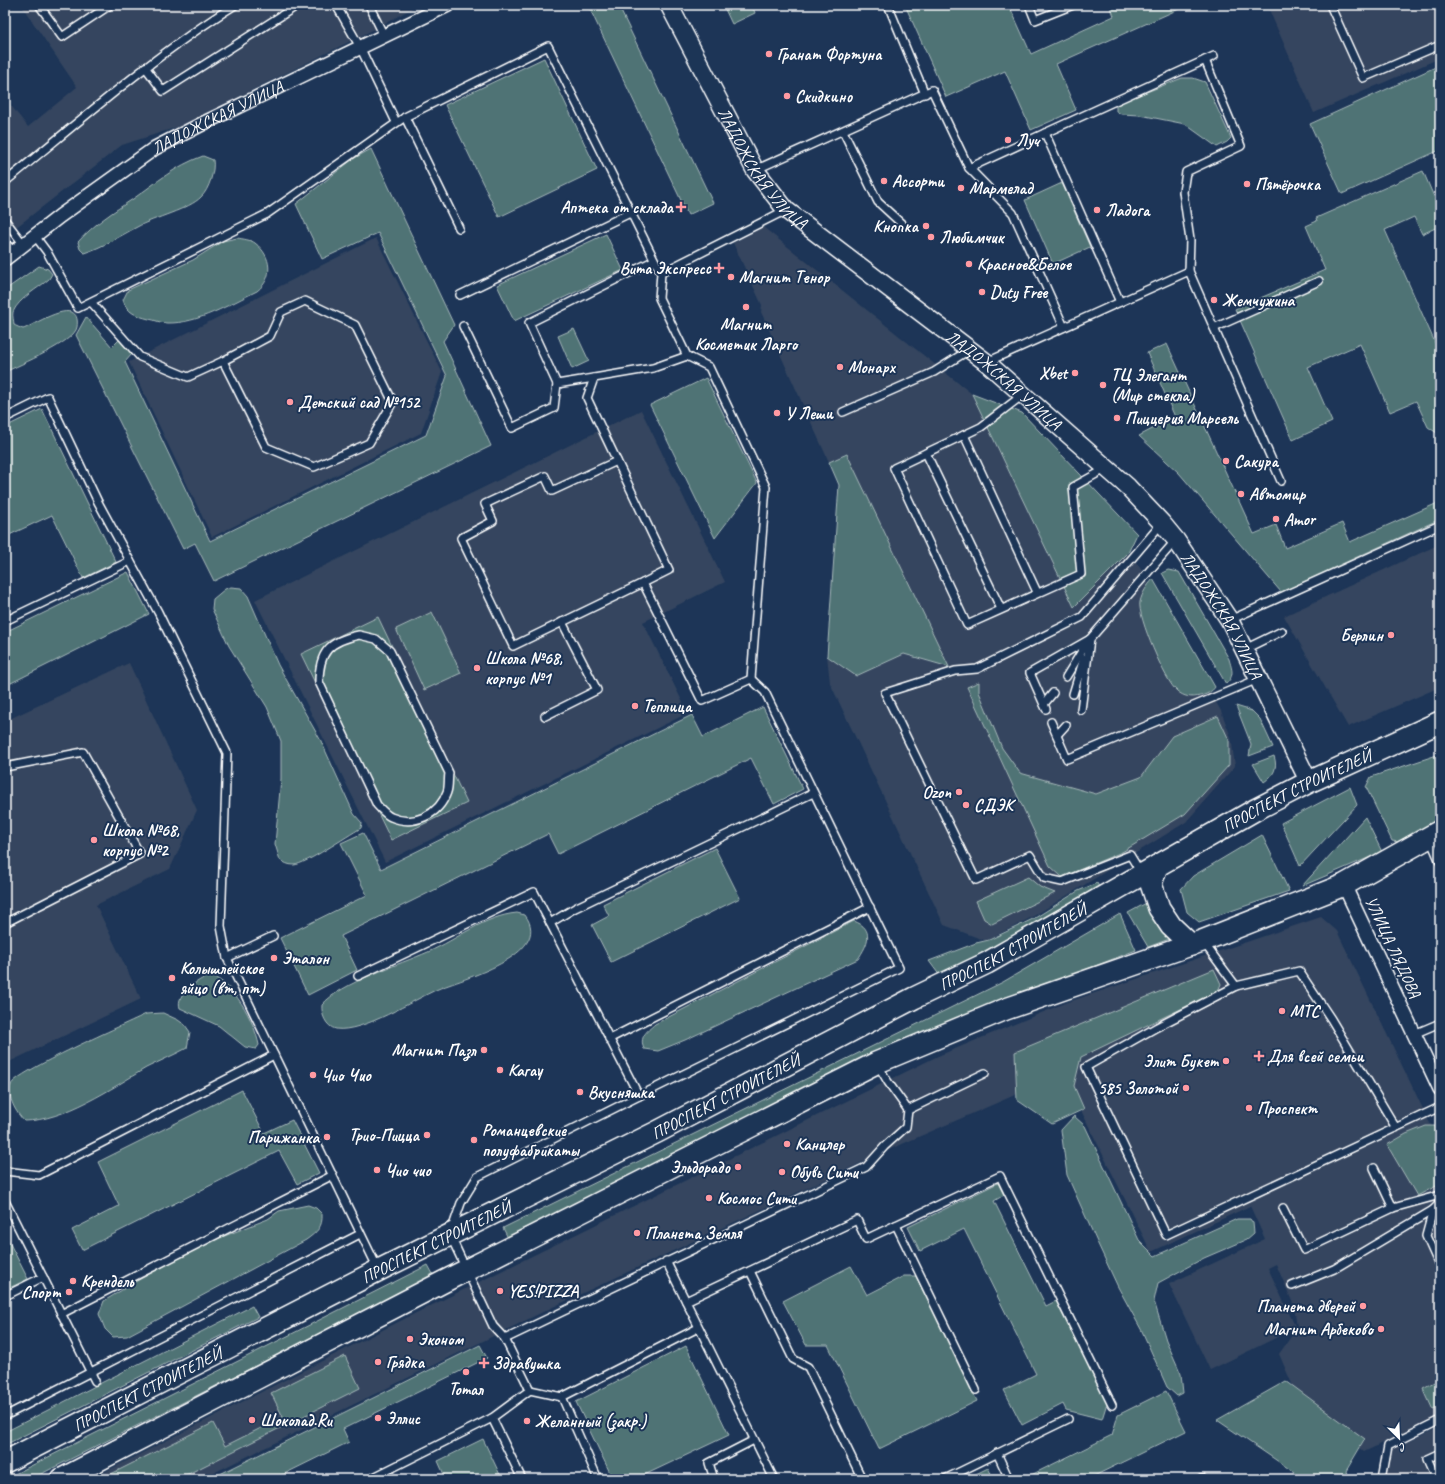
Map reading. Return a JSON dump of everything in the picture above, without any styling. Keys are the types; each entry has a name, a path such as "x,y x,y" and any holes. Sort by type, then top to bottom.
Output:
{"main road":[{"name":"ПРОСПЕКТ СТРОИТЕЛЕЙ","path":"5,1462 379,1270 657,1132 914,998 987,963 1254,810 1308,782 1437,724"},
{"path":"62,1479 466,1270 876,1063 1006,1009 1197,943 1344,886 1435,834"},
{"path":"1149,870 1151,884 1159,908 1171,926 1197,943"}],"street":[{"name":"ЛАДОЖСКАЯ УЛИЦА","path":"14,252 155,148 448,5"},
{"name":"ЛАДОЖСКАЯ УЛИЦА","path":"669,5 755,170 786,210 986,362 1024,394 1107,468 1162,523 1176,540 1230,620 1308,782"},
{"name":"УЛИЦА ЛЯДОВА","path":"1344,886 1440,1089"}],"lane":[{"path":"40,5 62,37 110,5"},
{"path":"5,182 145,67 203,24 235,5"},
{"path":"145,67 164,91 298,5"},
{"path":"336,5 360,47 396,122"},
{"path":"369,5 384,36"},
{"path":"888,5 925,94"},
{"path":"1029,5 1036,20 1072,5"},
{"path":"1330,5 1362,78 1440,45"},
{"path":"35,236 46,252 78,308 268,214 396,122 548,46 661,274 659,298 687,356 708,367 766,487 752,679 765,692 899,968 477,1177 461,1203 450,1235 493,1326 505,1339 530,1390"},
{"path":"969,168 1214,56"},
{"path":"1205,60 1241,146 1186,172 1183,192 1190,240 1189,271 1281,480"},
{"path":"755,170 932,90 969,168 1013,213 1064,327"},
{"path":"405,117 459,228"},
{"path":"843,131 878,202 903,225"},
{"path":"1045,133 1120,302"},
{"path":"661,274 786,210"},
{"path":"460,295 630,213"},
{"path":"5,220 14,252"},
{"path":"5,242 14,252"},
{"path":"463,326 512,428 554,408 557,384 529,323 654,261"},
{"path":"986,362 1189,271"},
{"path":"1214,328 1319,281"},
{"path":"91,302 140,357 188,376 223,361 270,336 281,312 305,301 355,325 393,402 369,442 314,467 266,447 223,361"},
{"path":"843,412 934,372 969,350"},
{"path":"557,384 653,368 687,356"},
{"path":"594,378 587,398 669,570 513,646 461,538 493,521 485,504 545,476 552,492 617,461"},
{"path":"1024,394 981,427 894,468 967,625 1037,592 1081,574 1073,487 1107,468"},
{"path":"5,418 48,397 98,502 158,612 227,753 221,926 227,958 333,1175 360,1234 379,1270"},
{"path":"964,435 1037,592"},
{"path":"926,453 1001,609"},
{"path":"1149,870 1130,855 1062,882 1044,878 1030,855 976,880 885,693 955,671 977,669 1082,617 1162,523"},
{"path":"1230,620 1440,525"},
{"path":"1066,677 1090,639 1176,540"},
{"path":"5,621 130,561"},
{"path":"643,583 702,701 752,679"},
{"path":"545,716 597,690 562,622"},
{"path":"1244,649 1282,630"},
{"path":"359,635 376,639 390,651 449,773 447,791 439,807 425,818 408,821 390,817 377,805 319,682 319,665 327,649 342,638 359,635"},
{"path":"1073,694 1090,639"},
{"path":"1053,694 1045,706 1030,673 1090,639"},
{"path":"1081,710 1090,639"},
{"path":"1051,722 1068,759 1259,679"},
{"path":"1057,735 1066,725"},
{"path":"5,767 83,752 140,854 5,923"},
{"path":"550,923 575,908 813,793"},
{"path":"1435,834 1440,862"},
{"path":"358,976 534,892 639,1096"},
{"path":"609,1039 870,907"},
{"path":"227,958 273,936"},
{"path":"1197,943 1236,986"},
{"path":"1396,1128 1331,1020 1299,971 1236,986 1157,1027 1086,1067 1166,1235 1396,1128 1440,1107"},
{"path":"1414,1034 1440,1023"},
{"path":"5,1171 39,1176 274,1055"},
{"path":"505,1339 866,1167 885,1146 906,1127 908,1110 876,1063"},
{"path":"908,1110 985,1073"},
{"path":"1374,1168 1393,1208"},
{"path":"61,1314 333,1175"},
{"path":"686,1301 857,1220 866,1239 1000,1176 1112,1405"},
{"path":"1283,1208 1304,1250 1393,1208 1440,1195"},
{"path":"5,1201 95,1381"},
{"path":"1292,1286 1334,1269 1433,1210 1440,1203"},
{"path":"1433,1210 1426,1236 1440,1267"},
{"path":"896,1225 976,1390"},
{"path":"5,1416 360,1234"},
{"path":"666,1261 774,1479"},
{"path":"750,1271 793,1359 808,1367 862,1479"},
{"path":"5,1296 43,1277"},
{"path":"370,1479 492,1418 530,1390 562,1397 698,1328"},
{"path":"562,1397 598,1479"},
{"path":"492,1418 522,1479"},
{"path":"945,1479 1068,1419"},
{"path":"1382,1479 1388,1446 1440,1420"},
{"path":"714,1479 709,1463 754,1440"},
{"path":"997,1453 1009,1479"},
{"path":"1436,1479 1427,1459 1440,1453"}],"shaded area":[{"path":"21,5 418,5 375,29 178,127 122,145 5,236 5,98 28,127 77,87"},
{"path":"1267,5 1440,5 1440,58 1314,113"},
{"path":"763,227 972,394 1074,607 1128,553 1139,566 1221,711 1231,737 1235,766 1186,822 1034,916 986,941 944,925 830,683 827,656 856,676 904,654 948,667 846,454 829,462 761,312 762,305 733,243"},
{"name":"Детский сад №152","path":"376,238 442,372 421,433 212,537 129,362"},
{"name":"Школа №68, корпус №1","path":"641,410 725,582 643,622 688,713 385,862 255,600"},
{"path":"1440,544 1440,687 1348,727 1284,616"},
{"name":"Школа №68, корпус №2","path":"129,663 197,810 170,869 96,905 141,999 5,1064 5,721"},
{"path":"1321,917 1337,931 1440,1144 1440,1416 1364,1452 1301,1405 1279,1354 1297,1328 1294,1306 1276,1264 1268,1268 1296,1328 1210,1370 1169,1284 1265,1239 1250,1206 1151,1252 1063,1074 893,1148 553,1307 201,1479 91,1479 410,1316 938,1056 1065,1003"},
{"path":"1440,1427 1440,1479 1385,1479 1389,1451"}],"green space":[{"path":"588,5 618,5 713,203 688,215"},
{"path":"723,5 752,5 755,13 732,24"},
{"path":"905,5 1009,5 1031,54 1114,16 1110,5 1177,5 1179,9 1056,64 1076,110 1031,130 1005,71 946,97"},
{"path":"544,58 597,170 499,217 445,105"},
{"path":"1440,65 1440,150 1342,194 1310,124"},
{"path":"1182,78 1193,78 1205,82 1231,138 1227,142 1217,147 1185,124 1140,115 1121,114 1116,111 1116,106 1124,101"},
{"path":"371,149 454,325 443,341 491,446 214,581 195,543 183,549 76,335 86,317 112,347 119,340 132,354 125,362 210,541 426,435 447,376 378,233 322,259 296,204 353,159"},
{"path":"203,156 213,160 213,169 207,190 196,201 144,224 91,251 84,253 80,249 78,242 104,219 175,170"},
{"path":"1423,171 1440,211 1440,226 1422,234 1414,217 1385,230 1440,354 1440,435 1428,427 1416,401 1390,412 1360,344 1308,367 1332,422 1293,440 1235,309 1325,270 1306,226 1317,221 1316,218"},
{"path":"1062,183 1090,247 1053,264 1025,200"},
{"path":"606,234 623,270 514,321 497,285"},
{"path":"237,238 249,240 255,243 261,248 268,260 269,267 266,280 257,291 202,317 179,322 165,323 140,317 127,308 123,300 128,290 193,260 223,241"},
{"path":"39,266 48,269 52,274 49,279 24,298 16,307 13,312 14,325 23,329 54,314 71,312 76,317 77,327 74,333 57,346 5,372 5,290"},
{"path":"574,329 589,361 572,369 558,336"},
{"path":"1167,344 1254,534 1276,525 1285,548 1342,523 1350,542 1440,502 1440,519 1281,592 1179,473 1139,436 1175,417 1147,353"},
{"path":"706,378 757,483 715,538 650,405"},
{"path":"972,394 1022,413 1137,534 1128,553 1074,607"},
{"path":"42,409 116,562 83,578 52,515 5,537 5,427"},
{"path":"847,454 949,667 904,654 856,676 827,656 839,485 829,462"},
{"path":"1168,570 1179,572 1229,659 1232,675 1226,684 1162,573"},
{"path":"128,572 149,614 5,686 5,632"},
{"path":"1153,579 1215,687 1202,696 1185,696 1177,691 1166,676 1153,649 1143,621 1140,610 1140,602 1147,587"},
{"path":"231,587 241,588 248,596 278,665 321,741 354,814 362,823 361,828 337,843 308,860 294,865 280,860 275,844 281,779 281,741 267,707 229,646 212,609 213,599 225,589"},
{"path":"432,612 461,673 424,690 396,629"},
{"path":"378,617 467,803 391,840 301,654"},
{"path":"979,682 979,692 1002,748 1020,773 1096,794 1141,777 1172,736 1218,716 1229,740 1229,765 1185,814 1122,852 1062,877 1050,866 967,687"},
{"path":"1236,706 1252,711 1260,719 1273,747 1249,756 1251,744"},
{"path":"763,707 803,789 774,804 751,758 558,854 548,834 341,936 357,970 308,995 280,938 367,895 341,843 363,833 381,869 692,715 703,737"},
{"path":"1440,754 1440,823 1406,843 1392,841 1366,787 1371,777"},
{"path":"1274,756 1276,764 1273,774 1264,782 1253,764"},
{"path":"1350,787 1357,805 1300,866 1281,823"},
{"path":"1365,817 1382,852 1302,886"},
{"path":"1262,835 1289,891 1199,922 1187,912 1181,889 1193,876"},
{"path":"715,848 740,898 611,962 592,925 609,916 603,904"},
{"path":"1028,877 1040,887 1055,893 992,924 984,919 976,901"},
{"path":"1097,883 1100,889 943,980 929,961 976,943 989,940 1035,918 1078,891"},
{"path":"1150,901 1169,939 1148,947 1128,913"},
{"path":"517,913 525,915 531,929 527,942 516,954 501,964 438,989 387,1015 359,1026 347,1029 336,1029 329,1026 325,1020 322,1012 322,1005 342,989 439,947 482,923 505,915"},
{"path":"1120,914 1136,950 916,1036 508,1238 503,1228 1003,982"},
{"path":"854,921 861,924 865,928 868,937 865,948 858,959 685,1040 658,1051 644,1049 642,1041 644,1035 655,1024"},
{"path":"1214,969 1221,984 1218,991 1081,1057 1074,1086 1084,1109 1052,1124 1017,1100 1015,1052"},
{"path":"209,975 218,979 227,986 242,1004 253,1025 259,1045 256,1049 245,1047 219,1026 180,1008 179,1003 181,997 188,988"},
{"path":"163,1013 178,1020 185,1025 190,1032 187,1048 146,1068 103,1094 71,1110 39,1120 24,1121 18,1113 10,1095 11,1085 17,1079 51,1059 146,1014"},
{"path":"242,1090 264,1133 292,1120 319,1173 297,1184 279,1151 82,1250 72,1230 119,1206 98,1162"},
{"path":"1074,1116 1085,1126 1139,1240 1155,1256 1237,1219 1250,1219 1253,1223 1254,1233 1246,1240 1204,1258 1158,1283 1154,1301 1166,1340 1181,1374 1183,1393 1177,1396 1167,1387 1142,1331 1118,1287 1067,1175 1061,1130"},
{"path":"1426,1126 1435,1126 1440,1134 1440,1184 1417,1196 1387,1145 1406,1134"},
{"path":"998,1183 1004,1195 994,1201 1046,1306 1056,1301 1107,1403 1102,1419 1066,1410 1063,1404 1022,1425 1004,1390 1036,1374 964,1229 920,1251 908,1227"},
{"path":"308,1205 316,1208 322,1214 322,1219 318,1229 306,1240 127,1336 113,1337 105,1329 99,1314 104,1301 135,1282 204,1244 268,1219 279,1211"},
{"path":"5,1234 28,1279 5,1290"},
{"path":"428,1265 434,1276 31,1479 5,1479"},
{"path":"851,1266 867,1295 904,1276 916,1276 977,1401 879,1449 828,1345 806,1345 783,1301"},
{"path":"252,1306 258,1317 5,1445 5,1432"},
{"path":"480,1345 487,1358 343,1429 349,1442 274,1479 210,1479"},
{"path":"686,1346 729,1435 636,1479 613,1479 576,1402"},
{"path":"345,1356 360,1388 178,1479 101,1479 213,1423 225,1446 283,1417 271,1393"},
{"path":"1440,1379 1440,1407 1433,1410 1423,1388"},
{"path":"1286,1381 1365,1439 1346,1471 1348,1479 1304,1479 1217,1420"},
{"path":"1166,1391 1186,1431 1088,1479 1023,1479 1112,1435 1118,1415"},
{"path":"483,1439 502,1479 446,1479 438,1461"},
{"path":"988,1468 994,1479 966,1479"}],"place":[{"name":"Гранат Фортуна","path":"769,54"},
{"name":"Скидкино","path":"787,96"},
{"name":"Луч","path":"1008,140"},
{"name":"Ассорти","path":"884,181"},
{"name":"Пятёрочка","path":"1247,184"},
{"name":"Мармелад","path":"961,188"},
{"name":"Аптека от склада","path":"681,207"},
{"name":"Ладога","path":"1097,210"},
{"name":"Кнопка","path":"926,226"},
{"name":"Любимчик","path":"931,237"},
{"name":"Красное&Белое","path":"969,264"},
{"name":"Вита Экспресс","path":"719,268"},
{"name":"Магнит Тенор","path":"731,277"},
{"name":"Duty Free","path":"982,292"},
{"name":"Жемчужина","path":"1214,300"},
{"name":"Магнит Косметик Ларго","path":"746,307"},
{"name":"Монарх","path":"840,367"},
{"name":"Xbet","path":"1075,373"},
{"name":"ТЦ Элегант (Мир стекла)","path":"1103,385"},
{"name":"Детский сад №152","path":"290,402"},
{"name":"У Леши","path":"777,413"},
{"name":"Пиццерия Марсель","path":"1117,418"},
{"name":"Сакура","path":"1226,461"},
{"name":"Автомир","path":"1241,494"},
{"name":"Amor","path":"1276,519"},
{"name":"Берлин","path":"1391,635"},
{"name":"Школа №68, корпус №1","path":"477,668"},
{"name":"Теплица","path":"635,706"},
{"name":"Ozon","path":"959,792"},
{"name":"СДЭК","path":"966,805"},
{"name":"Школа №68, корпус №2","path":"94,840"},
{"name":"Эталон","path":"274,958"},
{"name":"Колышлейское яйцо (вт, пт)","path":"172,978"},
{"name":"МТС","path":"1282,1011"},
{"name":"Магнит Пазл","path":"484,1050"},
{"name":"Для всей семьи","path":"1259,1056"},
{"name":"Элит Букет","path":"1226,1061"},
{"name":"Кагау","path":"500,1070"},
{"name":"Чио Чио","path":"313,1075"},
{"name":"585 Золотой","path":"1186,1088"},
{"name":"Вкусняшка","path":"580,1092"},
{"name":"Проспект","path":"1249,1108"},
{"name":"Трио-Пицца","path":"427,1135"},
{"name":"Парижанка","path":"327,1137"},
{"name":"Романцевские полуфабрикаты","path":"474,1140"},
{"name":"Канцлер","path":"787,1144"},
{"name":"Эльдорадо","path":"738,1167"},
{"name":"Чио чио","path":"377,1170"},
{"name":"Обувь Сити","path":"782,1172"},
{"name":"Космос Сити","path":"709,1198"},
{"name":"Планета Земля","path":"637,1233"},
{"name":"Крендель","path":"73,1281"},
{"name":"YES!PIZZA","path":"500,1291"},
{"name":"Спорт","path":"69,1292"},
{"name":"Планета дверей","path":"1363,1306"},
{"name":"Магнит Арбеково","path":"1381,1329"},
{"name":"Эконом","path":"410,1339"},
{"name":"Грядка","path":"378,1362"},
{"name":"Здравушка","path":"484,1363"},
{"name":"Тотал","path":"466,1372"},
{"name":"Эллис","path":"378,1418"},
{"name":"Шоколад.Ru","path":"252,1420"},
{"name":"Желанный (закр.)","path":"527,1421"}]}
